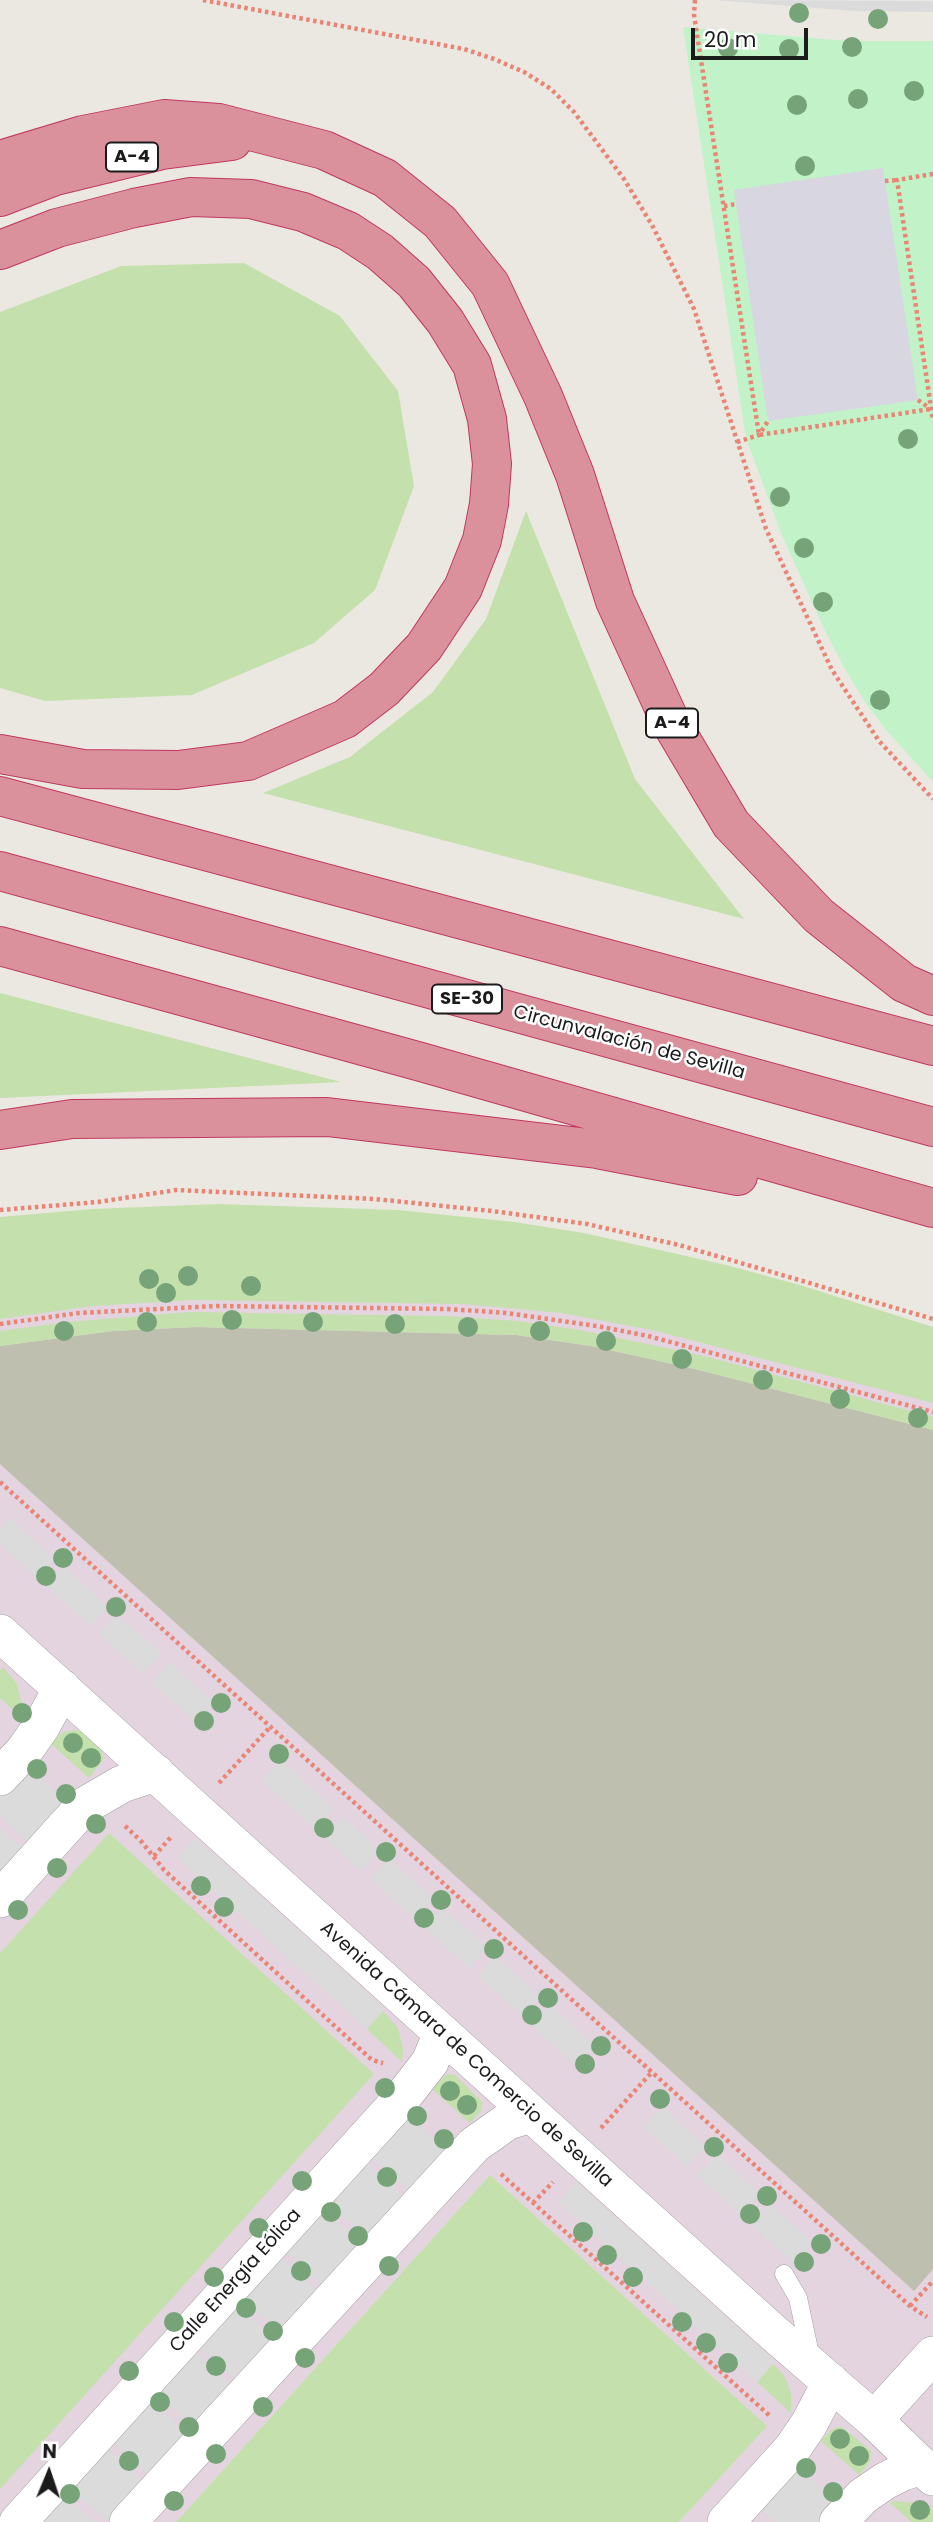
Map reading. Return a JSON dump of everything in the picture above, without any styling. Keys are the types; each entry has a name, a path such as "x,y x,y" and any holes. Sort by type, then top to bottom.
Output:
{"highway":[{"path":"0,160 83,135 164,119 219,122 268,136"},
{"name":"A-4","path":"0,197 55,176 162,150 268,136 324,150 385,178 440,222 490,284 543,396 575,475 615,601 670,721 731,824 819,916 904,983 933,996"},
{"path":"0,250 57,228 134,208 191,197 251,199 303,212 348,231 380,252 414,282 445,321 472,365 487,419 492,464 489,504 482,540 463,588 424,647 384,689 345,719 248,761 178,770 83,769 0,754"},
{"path":"0,272 68,247 144,228 199,223 297,233 338,252 373,274 400,299 432,342 462,409 467,487 463,518 454,549 435,589 412,622 350,689 306,716 246,740 175,748 93,745 0,734"},
{"path":"0,796 933,1046"},
{"name":"Circunvalación de Sevilla","path":"0,872 933,1127"},
{"path":"0,946 421,1062 933,1208"},
{"path":"0,1130 72,1119 327,1117 597,1149 933,1213"}],"street":[{"name":"Avenida Cámara de Comercio de Sevilla","path":"0,1633 874,2420 927,2471"},
{"path":"0,1777 36,1734 62,1688"},
{"path":"0,1899 84,1806 109,1790 156,1773"},
{"name":"Calle Energía Eólica","path":"18,2522 402,2098 430,2062 442,2033"},
{"path":"128,2522 478,2141 508,2121 531,2113"},
{"path":"874,2420 933,2355"},
{"path":"726,2522 792,2449 809,2424 822,2374"},
{"path":"838,2522 868,2493 885,2481 903,2472 927,2471"}],"lane":[{"path":"784,2274 799,2298 822,2374"}],"path":[{"path":"203,0 464,50 494,59 524,72 551,89 574,112 593,135 652,225 694,309 766,529 832,670 879,741 933,799"},
{"path":"695,0 694,15 759,435"},
{"path":"885,181 933,174"},
{"path":"897,180 933,421"},
{"path":"724,206 736,204"},
{"path":"918,400 931,409"},
{"path":"737,442 759,435 931,409"},
{"path":"759,435 768,421"},
{"path":"0,1210 98,1202 176,1190 374,1199 492,1210 587,1224 679,1245 933,1319"},
{"path":"0,1324 79,1313 217,1306 422,1308 506,1313 649,1336 933,1412"},
{"path":"0,1482 911,2306 933,2322"},
{"path":"220,1782 270,1727"},
{"path":"120,1821 164,1870 372,2060 386,2063"},
{"path":"153,1856 172,1836"},
{"path":"603,2126 652,2072"},
{"path":"495,2169 772,2419"},
{"path":"533,2203 556,2178"},
{"path":"911,2306 933,2281"}],"shaded area":[{"path":"715,0 933,1 933,12 854,11"},
{"path":"883,168 918,400 768,421 734,190"},
{"path":"0,1222 933,1334 933,2522 679,2522 766,2426 490,2175 176,2522 0,2522"},
{"path":"196,1327 516,1335 591,1346 691,1368 933,1430 933,2269 914,2291 0,1464 0,1346 113,1331"},
{"path":"10,1518 55,1559 37,1578 0,1545 0,1528"},
{"path":"63,1566 108,1607 90,1626 46,1586"},
{"path":"117,1615 162,1654 143,1674 99,1634"},
{"path":"170,1662 214,1702 196,1722 151,1683"},
{"path":"280,1760 334,1809 315,1829 262,1781"},
{"path":"28,1767 68,1803 30,1844 0,1817 0,1798"},
{"path":"343,1817 380,1850 361,1871 324,1837"},
{"path":"0,1827 25,1850 0,1878"},
{"path":"195,1838 385,2009 367,2029 177,1858"},
{"path":"389,1859 434,1899 415,1920 370,1879"},
{"path":"442,1907 487,1948 469,1968 424,1928"},
{"path":"496,1956 541,1997 523,2017 477,1976"},
{"path":"550,2005 595,2046 576,2066 531,2025"},
{"path":"662,2106 706,2146 687,2167 643,2127"},
{"path":"409,2115 448,2150 410,2191 370,2155"},
{"path":"716,2154 760,2194 741,2215 697,2175"},
{"path":"365,2161 404,2197 366,2237 327,2202"},
{"path":"576,2182 775,2362 757,2382 558,2202"},
{"path":"769,2203 813,2243 794,2263 750,2224"},
{"path":"322,2209 362,2242 322,2285 284,2250"},
{"path":"279,2256 318,2291 281,2333 241,2297"},
{"path":"236,2303 275,2339 236,2380 198,2345"},
{"path":"193,2350 231,2385 195,2428 155,2392"},
{"path":"149,2399 189,2435 150,2476 111,2440"},
{"path":"106,2447 145,2482 108,2522 68,2488"},
{"path":"797,2466 837,2501 818,2522 775,2522 760,2508"},
{"path":"63,2494 95,2522 40,2522"}],"green space":[{"path":"683,27 848,41 933,41 933,782 886,730 845,669 781,533 750,449 745,432"},
{"path":"244,263 340,316 398,391 414,486 375,590 314,643 192,695 45,701 0,688 0,312 121,266"},
{"path":"526,511 635,779 744,919 263,793 350,757 433,692 486,619"},
{"path":"0,993 341,1082 0,1098"},
{"path":"218,1204 398,1210 514,1222 584,1233 726,1265 800,1285 933,1327 933,1403 652,1330 561,1313 519,1309 463,1304 193,1300 93,1306 0,1319 0,1217 92,1209"},
{"path":"190,1312 445,1316 517,1321 580,1330 704,1356 933,1417 933,1430 691,1368 591,1346 516,1335 196,1327 113,1331 0,1346 0,1331 67,1322"},
{"path":"3,1667 17,1684 22,1705 21,1717 0,1698 0,1671"},
{"path":"81,1731 102,1750 103,1760 89,1778 51,1744 63,1732"},
{"path":"109,1833 374,2074 0,2489 0,1953"},
{"path":"383,2011 398,2028 403,2049 402,2062 367,2029"},
{"path":"447,2074 455,2075 482,2102 481,2111 470,2123 432,2089"},
{"path":"490,2175 767,2426 679,2522 176,2522"},
{"path":"773,2364 788,2384 791,2413 757,2382"},
{"path":"841,2426 871,2451 870,2462 859,2475 821,2441 832,2429"},
{"path":"895,2501 928,2506 933,2510 933,2522 911,2522 890,2503"}]}
